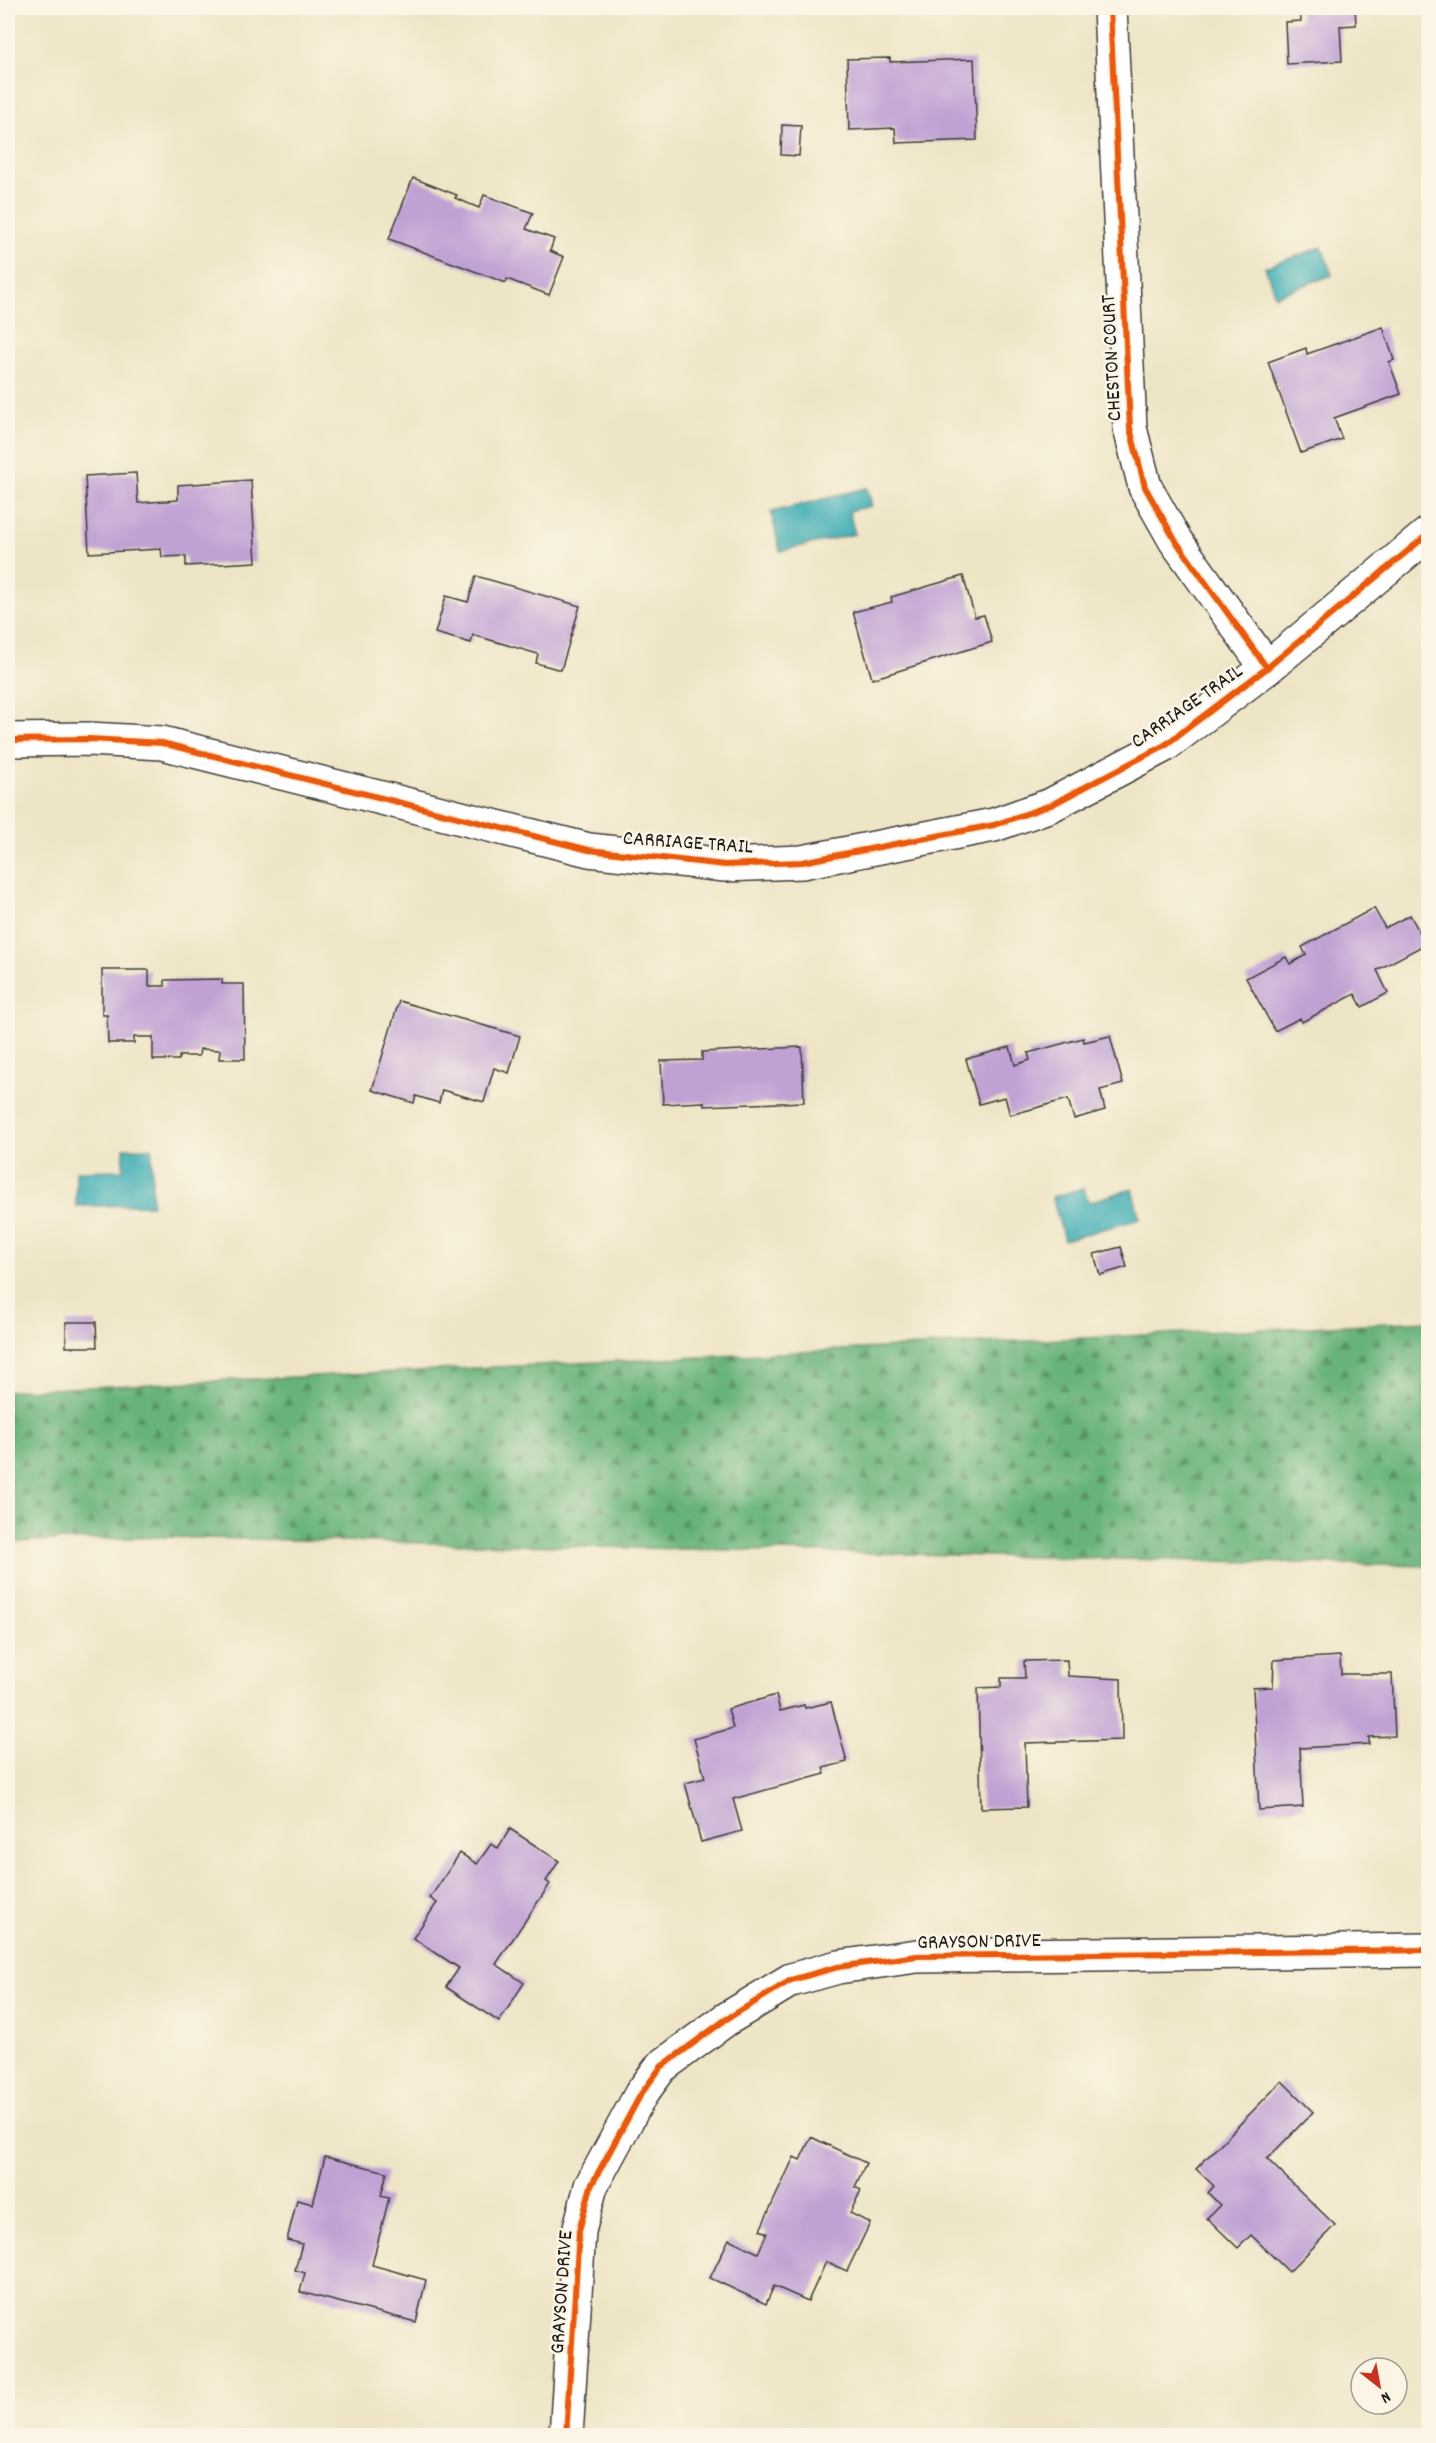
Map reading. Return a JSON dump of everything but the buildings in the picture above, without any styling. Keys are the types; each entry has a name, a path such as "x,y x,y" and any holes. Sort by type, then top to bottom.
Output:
{"street":[{"name":"CHESTON COURT","path":"1110,8 1130,428 1145,487 1175,540 1267,668"},
{"name":"CARRIAGE TRAIL","path":"8,740 89,739 162,743 589,850 725,865 802,862 994,825 1051,805 1165,745 1267,668 1428,534"},
{"name":"GRAYSON DRIVE","path":"566,2436 579,2232 591,2186 641,2094 661,2067 725,2020 791,1980 838,1967 917,1956 1428,1950"}],"green space":[{"path":"1428,1321 1428,1566 162,1537 8,1542 8,1391"}],"water":[{"path":"1322,247 1332,275 1275,296 1265,267"},
{"path":"867,488 872,506 849,511 855,534 780,551 771,512"},
{"path":"124,1148 152,1148 152,1205 76,1206 76,1171 123,1170"},
{"path":"1084,1188 1088,1202 1132,1189 1140,1219 1064,1240 1052,1197"}],"cycle path":[{"path":"1110,8 1130,428 1145,487 1175,540 1267,668"},
{"path":"8,740 89,739 162,743 589,850 725,865 802,862 994,825 1051,805 1165,745 1267,668 1428,534"},
{"path":"566,2436 579,2231 591,2186 641,2094 661,2067 725,2020 791,1980 838,1967 917,1956 1428,1950"}]}
